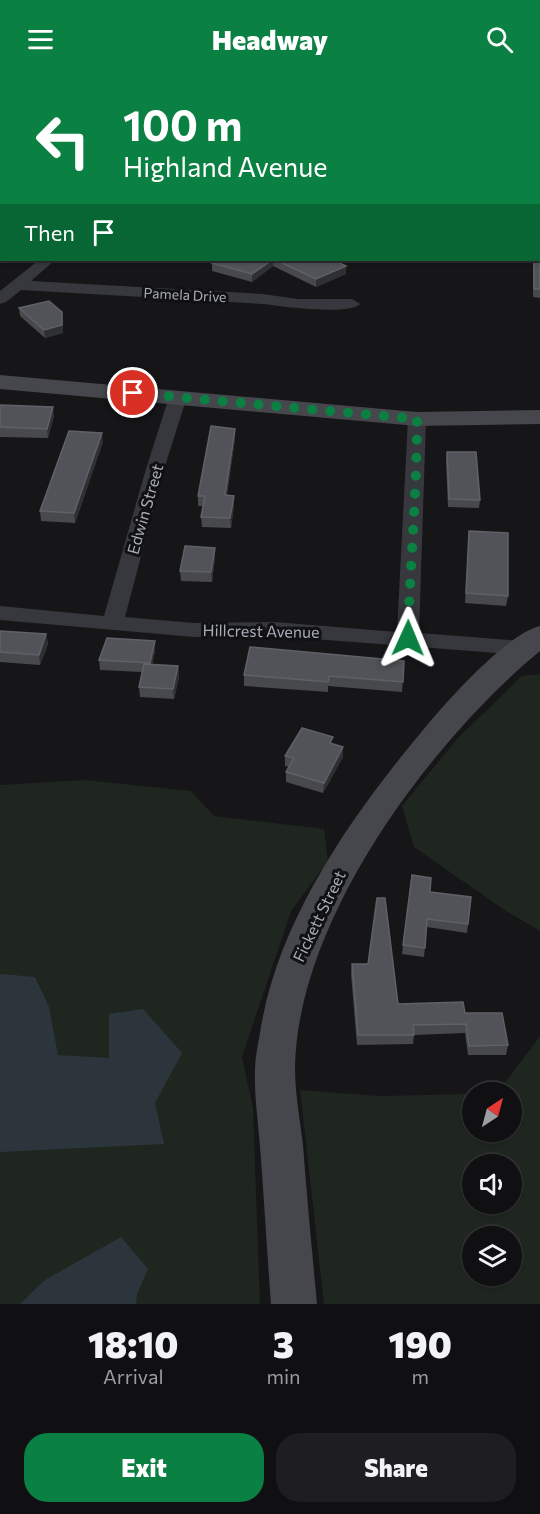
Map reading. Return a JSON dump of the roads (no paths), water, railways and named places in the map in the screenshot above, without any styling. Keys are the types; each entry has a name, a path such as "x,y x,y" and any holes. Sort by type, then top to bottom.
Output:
{"street":[{"path":"0,299 47,261"},
{"name":"Pamela Drive","path":"18,285 263,299 297,304 352,304"},
{"path":"0,382 417,419 540,417"},
{"name":"Edwin Street","path":"113,622 155,469 178,397"},
{"path":"408,638 416,488 417,419"},
{"name":"Hillcrest Avenue","path":"0,614 194,630 274,629 408,638 531,642"},
{"name":"Fickett Street","path":"294,1304 275,1068 284,1003 292,972 317,915 362,835 393,788 461,705 531,642"}]}
